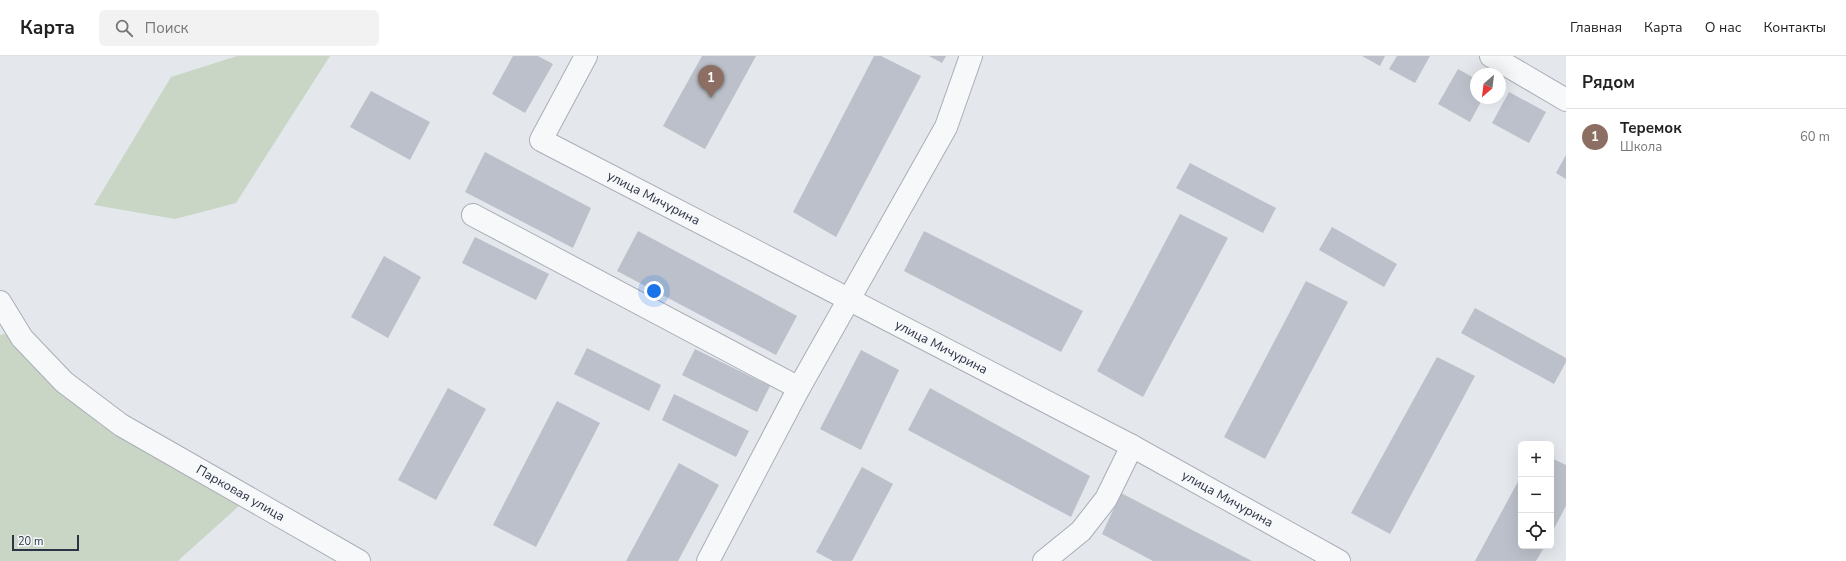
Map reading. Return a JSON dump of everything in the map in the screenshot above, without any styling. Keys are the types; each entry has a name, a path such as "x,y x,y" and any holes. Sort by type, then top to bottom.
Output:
{"street":[{"name":"улица Мичурина","path":"586,56 540,140 1132,446 1339,561"},
{"path":"708,561 799,388 946,127 971,56"},
{"path":"1491,56 1566,100"},
{"path":"473,215 799,388"},
{"name":"Парковая улица","path":"0,302 22,338 64,382 121,426 359,561"},
{"path":"1044,561 1081,532 1106,499 1132,446"}],"green space":[{"path":"237,56 330,56 236,203 175,219 94,205 171,77"},
{"path":"22,329 98,423 240,505 179,561 0,561 0,335"}],"building":[{"path":"513,56 538,56 553,64 525,113 492,94"},
{"path":"702,56 756,56 705,149 663,126"},
{"path":"874,56 881,56 921,76 836,237 793,212"},
{"path":"929,56 946,56 942,63"},
{"path":"1362,56 1385,56 1380,66"},
{"path":"1397,56 1430,56 1415,83 1389,69"},
{"path":"1458,69 1470,76 1470,104 1480,104 1470,122 1438,104"},
{"path":"371,91 430,122 410,160 350,127"},
{"path":"1509,92 1546,112 1529,143 1492,123 1502,104 1506,104 1506,97"},
{"path":"485,152 591,208 573,248 465,192"},
{"path":"1566,155 1566,179 1556,173"},
{"path":"1190,163 1276,208 1263,233 1176,188"},
{"path":"1180,214 1228,238 1143,397 1097,371"},
{"path":"1332,227 1397,264 1384,287 1319,250"},
{"path":"638,231 797,316 776,355 617,271"},
{"path":"924,231 1083,311 1061,352 904,271"},
{"path":"475,237 549,274 536,300 462,263"},
{"path":"384,256 421,277 388,338 351,317"},
{"path":"1306,281 1348,302 1265,459 1224,437"},
{"path":"1475,308 1566,358 1566,362 1554,384 1461,333"},
{"path":"587,348 661,385 649,411 574,374"},
{"path":"695,349 770,386 757,412 682,375"},
{"path":"861,350 899,370 861,450 820,429"},
{"path":"1437,357 1475,376 1390,534 1351,513"},
{"path":"448,388 486,409 436,500 398,480"},
{"path":"930,388 1090,476 1071,517 908,430"},
{"path":"674,394 749,431 736,457 662,420"},
{"path":"557,401 600,423 536,547 493,525"},
{"path":"1554,459 1566,465 1566,506 1554,528"},
{"path":"679,463 719,485 678,561 626,561"},
{"path":"862,467 893,484 852,561 833,561 816,552"},
{"path":"1518,482 1518,549 1543,549 1536,561 1475,561"},
{"path":"1121,493 1252,561 1153,561 1102,534"}],"place":[{"name":"Теремок","path":"711,98"}]}
